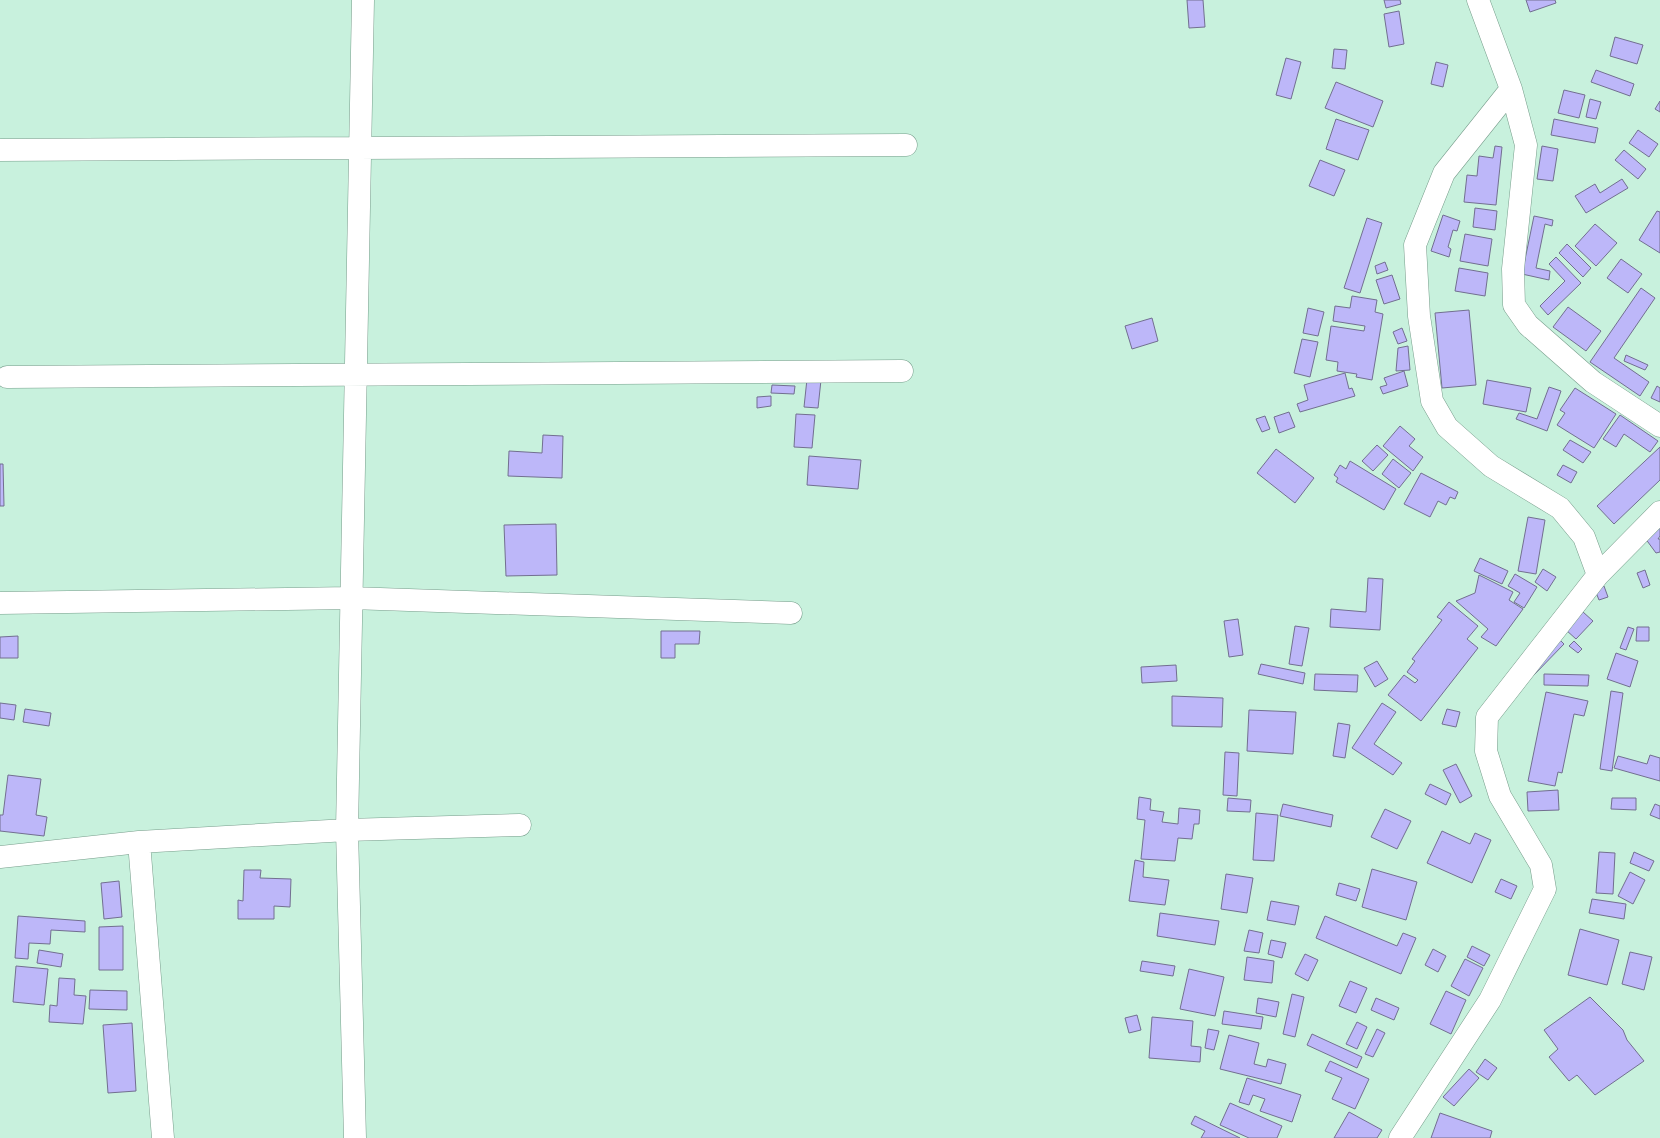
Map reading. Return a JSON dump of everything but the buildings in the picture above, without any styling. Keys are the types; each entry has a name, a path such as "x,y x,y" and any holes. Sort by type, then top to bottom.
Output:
{"street":[{"path":"355,1138 347,830 363,0"},
{"path":"1478,0 1511,89 1526,145 1513,269 1514,305 1528,325 1593,382 1660,426"},
{"path":"1511,89 1444,173 1415,245 1419,316 1432,401 1447,427 1491,466 1560,508 1584,537 1598,575"},
{"path":"0,150 906,145"},
{"path":"7,377 902,371"},
{"path":"1400,1138 1490,1000 1545,889 1541,865 1500,796 1486,751 1487,717 1598,575 1660,512"},
{"path":"0,603 351,598 791,613"},
{"path":"0,857 138,842 347,830 520,825"},
{"path":"138,842 163,1138"}]}
